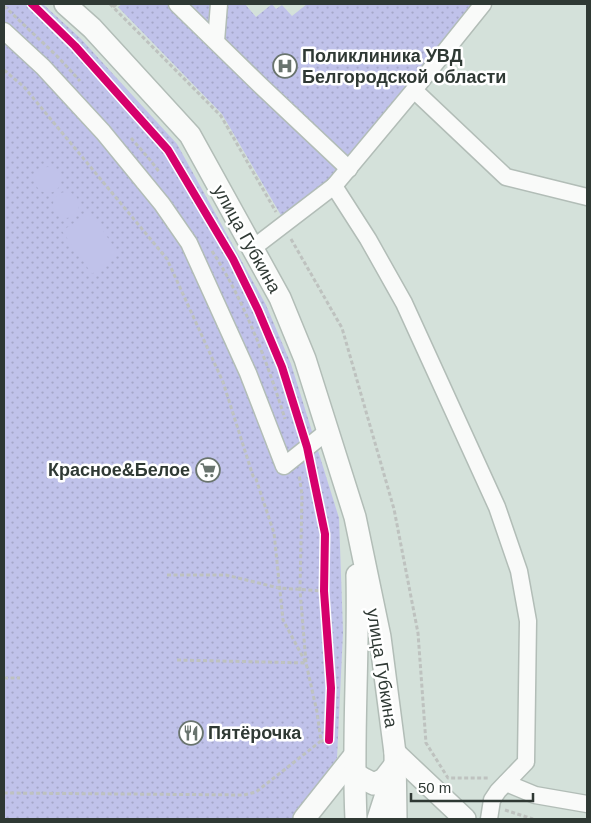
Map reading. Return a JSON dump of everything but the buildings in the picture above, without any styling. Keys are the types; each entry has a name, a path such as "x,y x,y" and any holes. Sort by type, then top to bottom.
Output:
{"main road":[{"name":"улица Губкина","path":"65,4 92,28 190,135 280,298 305,359 355,517 380,637 395,760"},
{"name":"улица Губкина","path":"355,517 358,621 354,764 356,819"},
{"path":"354,764 364,779 374,784 384,779 395,760"},
{"path":"384,819 395,760"},
{"path":"395,760 465,819"},
{"path":"354,764 384,819"},
{"path":"304,819 354,764"}],"lane":[{"path":"178,4 349,169"},
{"path":"216,41 219,4"},
{"path":"253,248 334,186 483,4"},
{"path":"4,31 43,67 103,132 162,204 189,243 248,373 284,466 329,430"},
{"path":"414,90 506,177 587,197"},
{"path":"334,186 368,239 404,302 497,507 519,571 528,621 526,762 492,800 489,819"},
{"path":"506,783 535,795 587,804"}],"path":[{"path":"113,7 117,4"},
{"path":"4,70 24,87 167,259 226,390 274,532 283,620 306,663 325,740"},
{"path":"167,575 226,575 279,588 324,591"},
{"path":"325,581 325,600"},
{"path":"177,660 306,663"},
{"path":"4,678 20,678"},
{"path":"4,793 244,795 256,792 325,740 330,731"},
{"path":"504,810 533,819"}],"shaded area":[{"path":"4,4 43,4 81,39 177,144 266,305 291,364 339,518 343,632 337,758 291,819 4,819"},
{"path":"122,4 168,4 341,167 332,179 282,217 222,114 118,7"},
{"path":"183,4 215,4 213,32"},
{"path":"222,4 245,4 256,17 272,4 276,9 282,5 292,16 307,4 472,4 345,161 219,40"},
{"path":"48,167 57,171 61,180 57,189 48,193 39,189 35,180 39,171"},
{"path":"66,192 75,196 79,205 75,214 66,218 57,214 53,205 57,196"},
{"path":"90,212 119,254 92,274 62,231"}],"cycle path":[{"path":"32,4 75,46 168,150 233,259 258,310 282,367 307,447 325,534 324,591 331,688 329,740"}],"place":[{"name":"Поликлиника УВД Белгородской области","path":"285,66"},
{"name":"Красное&Белое","path":"208,470"},
{"name":"Пятёрочка","path":"191,733"}]}
